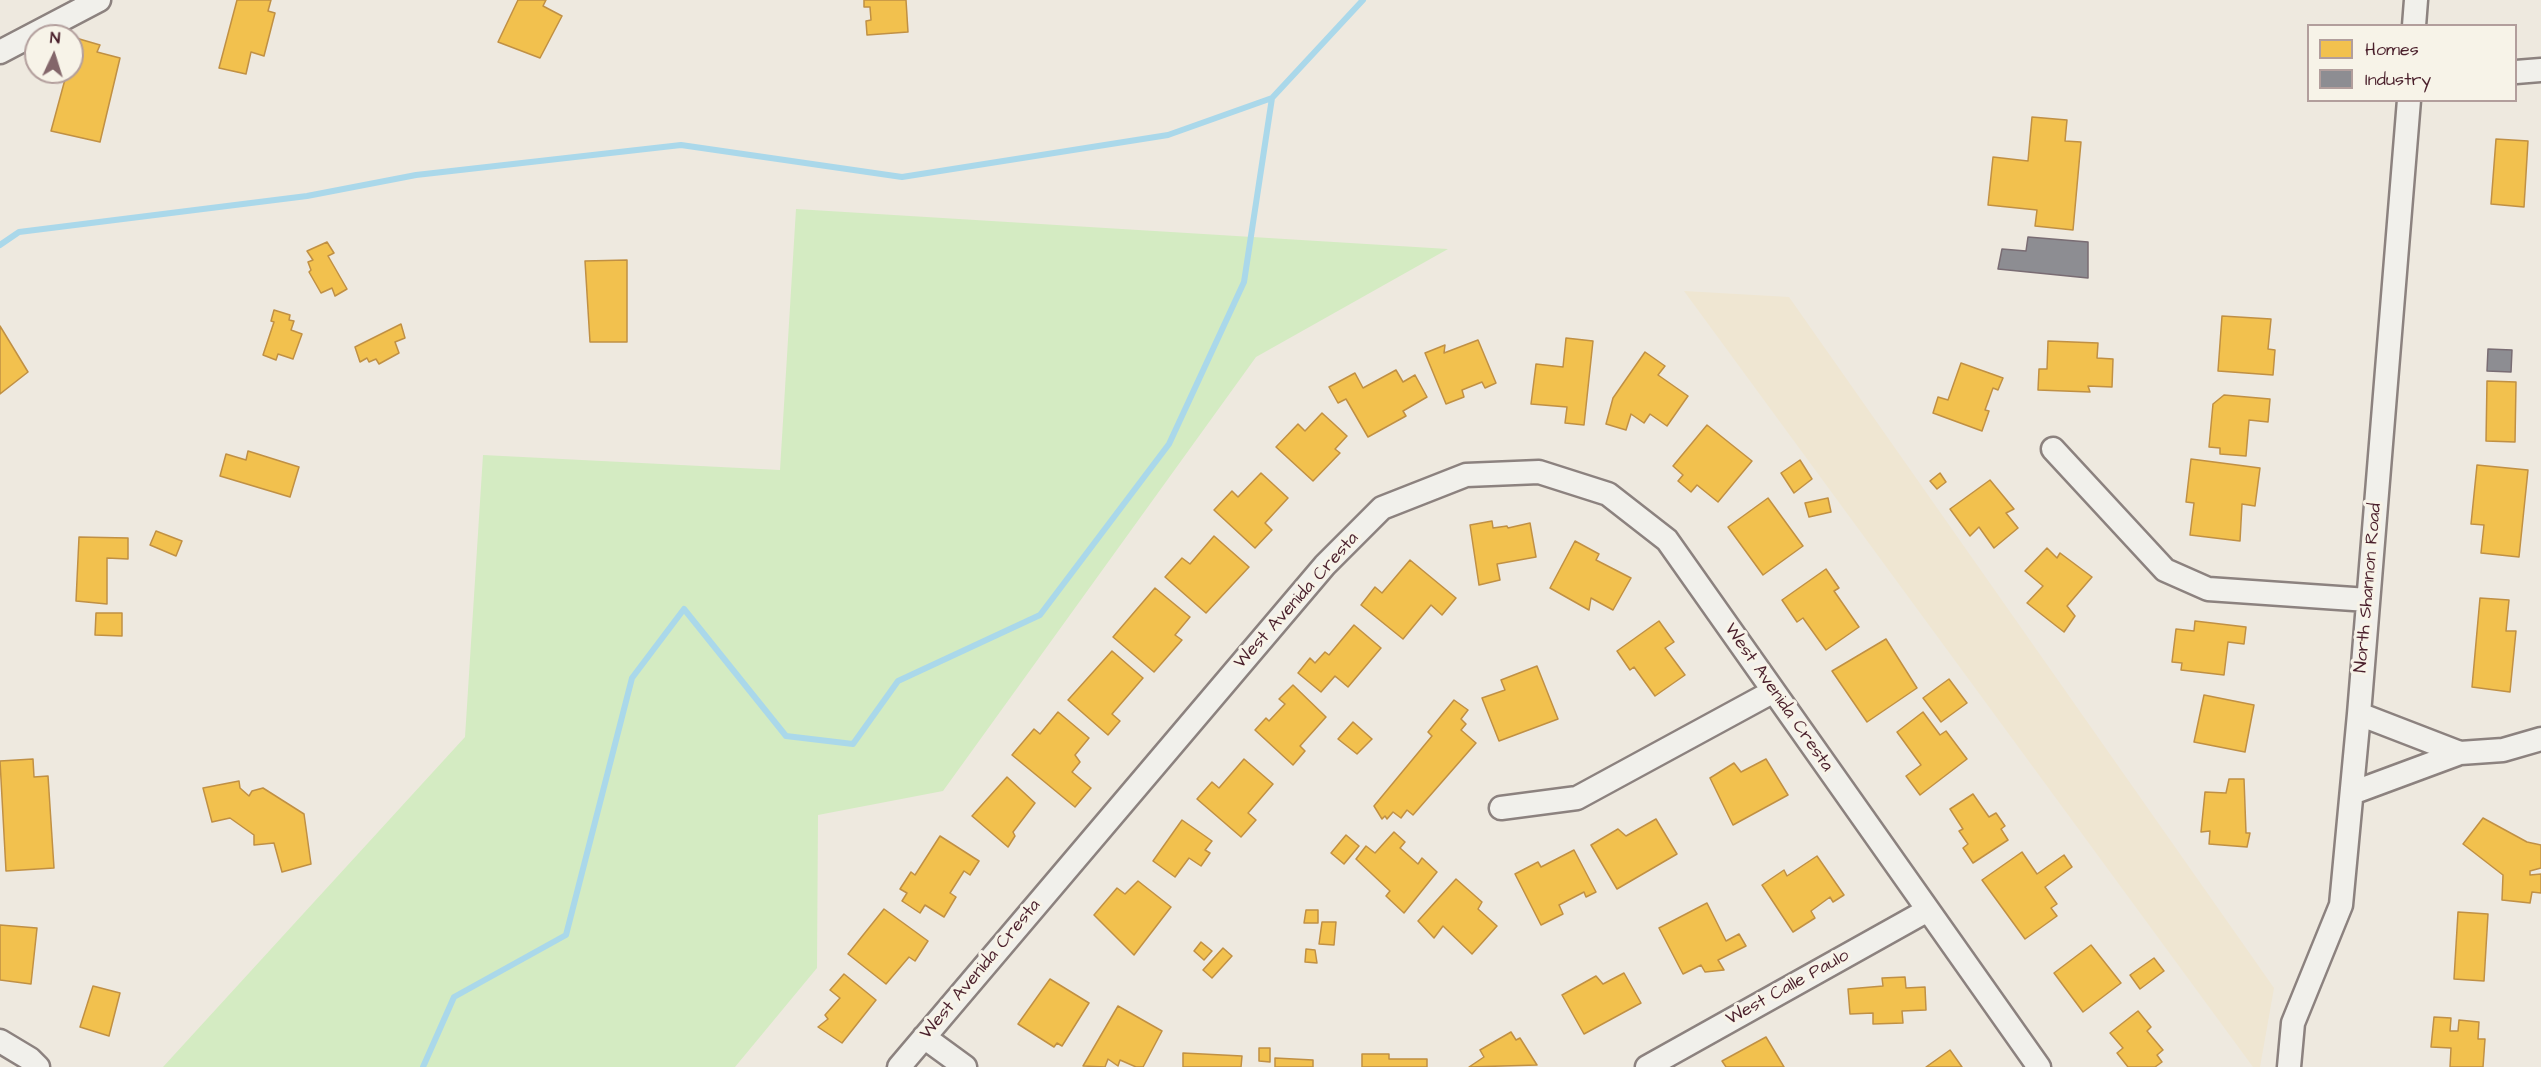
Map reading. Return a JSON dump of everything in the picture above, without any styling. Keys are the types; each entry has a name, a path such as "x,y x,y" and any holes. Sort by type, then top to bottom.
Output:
{"street":[{"path":"0,52 99,0"},
{"path":"2414,24 2416,0"},
{"path":"2517,72 2541,70"},
{"name":"North Shannon Road","path":"2289,1067 2293,1023 2341,905 2359,714 2409,102"},
{"path":"2053,449 2165,570 2208,589 2368,600"},
{"name":"West Avenida Cresta","path":"899,1067 1325,565 1382,508 1466,474 1539,472 1608,494 1667,540 2038,1067"},
{"path":"1501,808 1577,798 1772,692"},
{"path":"2359,714 2460,753"},
{"path":"2352,793 2460,753 2503,750 2541,739"},
{"name":"West Calle Paulo","path":"1647,1067 1928,910"},
{"path":"924,1037 965,1067"},
{"path":"0,1041 30,1059 38,1067"}],"shaded area":[{"path":"1684,291 1789,297 2274,988 2260,1067 2253,1067"}],"green space":[{"path":"796,209 1448,249 1256,357 943,791 818,815 817,968 735,1067 163,1067 465,737 483,455 780,470"}],"building: Homes":[{"path":"237,0 271,0 268,11 275,13 264,56 251,52 246,74 219,68"},
{"path":"518,0 546,0 543,6 562,16 540,58 498,42"},
{"path":"864,0 906,0 908,32 867,35 866,21 871,20 870,7 864,7"},
{"path":"84,40 100,45 97,52 120,58 100,142 51,131 64,84 84,84"},
{"path":"2032,117 2067,120 2065,141 2081,142 2073,230 2035,226 2037,210 1988,205 1993,157 2028,161"},
{"path":"2496,139 2528,141 2524,207 2491,204"},
{"path":"327,242 334,253 328,256 347,289 335,296 332,288 321,293 309,272 311,270 308,262 313,260 307,251"},
{"path":"627,260 627,342 590,342 585,261"},
{"path":"274,310 290,315 289,320 294,321 291,330 302,334 293,359 278,354 276,360 263,355 274,322 271,321"},
{"path":"2222,316 2271,319 2268,349 2275,350 2273,375 2218,371"},
{"path":"401,324 405,338 395,342 399,353 379,364 376,359 369,362 367,358 360,362 355,347"},
{"path":"0,326 28,372 0,394"},
{"path":"1566,338 1593,341 1584,425 1565,423 1567,407 1531,404 1536,364 1563,367"},
{"path":"1478,340 1496,383 1485,388 1482,382 1462,390 1464,397 1446,404 1425,353 1445,345 1444,353"},
{"path":"2048,341 2098,343 2097,358 2113,359 2112,387 2088,386 2090,392 2038,390 2039,369 2047,369"},
{"path":"1645,352 1665,366 1658,375 1688,396 1667,426 1650,414 1644,423 1631,414 1626,430 1606,424 1613,398"},
{"path":"1961,363 2003,378 1998,390 1993,388 1985,410 1989,411 1982,431 1933,413 1938,397 1948,400"},
{"path":"1396,370 1403,382 1415,375 1427,397 1403,411 1406,416 1368,437 1346,399 1338,403 1329,387 1355,373 1363,388"},
{"path":"2487,381 2516,382 2515,442 2486,441"},
{"path":"2224,395 2270,399 2268,422 2249,420 2246,456 2220,454 2220,448 2209,447 2213,404"},
{"path":"1322,413 1347,436 1335,449 1340,453 1313,481 1276,447 1298,424 1305,431"},
{"path":"1707,425 1752,461 1718,502 1697,485 1691,492 1678,481 1683,475 1673,466"},
{"path":"248,451 299,467 290,497 220,476 226,454 246,460"},
{"path":"2191,459 2260,468 2255,506 2242,504 2240,541 2190,535 2194,503 2186,502"},
{"path":"1800,460 1812,479 1794,493 1781,473"},
{"path":"2477,465 2528,470 2519,557 2481,553 2484,525 2471,524"},
{"path":"1261,473 1288,498 1265,523 1272,530 1255,548 1214,510 1232,491 1238,497"},
{"path":"1940,473 1946,482 1937,489 1930,481"},
{"path":"1990,480 2014,509 2006,513 2018,528 1994,548 1979,527 1970,536 1950,509"},
{"path":"1768,498 1803,546 1763,575 1728,527"},
{"path":"1828,498 1831,512 1809,517 1805,503"},
{"path":"1492,521 1493,528 1507,526 1508,528 1530,523 1536,557 1497,564 1500,580 1479,585 1470,525"},
{"path":"156,531 182,541 176,556 150,545"},
{"path":"1214,536 1249,567 1206,613 1165,577 1182,558 1190,564"},
{"path":"79,537 128,538 128,559 107,558 107,604 76,601"},
{"path":"1575,541 1599,554 1596,560 1631,578 1613,610 1591,598 1589,610 1550,588"},
{"path":"2047,548 2057,558 2060,553 2092,577 2067,606 2075,616 2064,632 2027,603 2043,586 2025,571"},
{"path":"1410,560 1456,598 1442,615 1431,605 1403,639 1361,605 1375,587 1382,593"},
{"path":"1826,569 1839,588 1834,591 1859,627 1826,650 1803,618 1797,622 1782,600"},
{"path":"1155,588 1190,617 1175,635 1182,640 1154,672 1113,637"},
{"path":"2480,598 2509,600 2506,631 2516,631 2510,692 2472,687"},
{"path":"96,613 122,613 122,636 95,635"},
{"path":"1659,621 1674,642 1665,648 1685,675 1655,696 1634,667 1630,670 1617,651"},
{"path":"2195,621 2246,627 2244,644 2228,642 2224,675 2181,670 2182,663 2172,662 2176,629 2194,631"},
{"path":"1354,625 1381,648 1348,687 1335,676 1321,692 1298,673 1310,658 1315,663 1325,652 1329,655"},
{"path":"1886,639 1917,688 1867,722 1832,671"},
{"path":"1112,651 1143,678 1112,714 1120,721 1108,735 1068,700"},
{"path":"1537,666 1558,719 1499,741 1482,698 1505,690 1501,680"},
{"path":"1949,679 1967,703 1941,722 1923,698"},
{"path":"1293,685 1326,717 1300,746 1305,751 1293,765 1255,730 1266,718 1269,721 1285,704 1279,699"},
{"path":"2204,695 2254,705 2245,752 2194,742"},
{"path":"1454,700 1468,710 1461,719 1466,724 1461,730 1476,743 1413,815 1407,810 1401,818 1393,812 1387,819 1385,816 1382,819 1374,806 1432,736 1428,732"},
{"path":"1058,712 1089,738 1075,755 1080,762 1072,772 1091,788 1075,807 1012,755 1034,729 1040,734"},
{"path":"1923,712 1940,735 1946,731 1967,759 1920,795 1906,776 1921,765 1897,732"},
{"path":"1353,722 1372,739 1357,754 1338,739"},
{"path":"33,759 34,777 48,776 54,868 6,871 0,761"},
{"path":"1244,759 1273,784 1248,813 1256,820 1241,837 1197,799 1212,782 1219,788"},
{"path":"1766,759 1788,795 1733,825 1710,778 1734,763 1741,772"},
{"path":"1007,777 1035,803 1013,832 1015,836 1008,847 972,816"},
{"path":"2229,779 2244,779 2246,833 2250,833 2247,847 2209,844 2210,831 2201,832 2205,792 2226,793"},
{"path":"239,781 240,788 249,796 252,791 263,788 304,814 311,864 282,872 274,843 254,845 254,835 230,818 212,822 203,788"},
{"path":"1973,794 1989,817 1996,813 2005,826 2001,829 2008,840 1973,863 1963,848 1968,844 1959,831 1963,829 1950,809"},
{"path":"2483,818 2527,842 2541,845 2541,868 2530,871 2530,875 2541,874 2541,893 2532,892 2530,903 2502,900 2503,875 2463,844"},
{"path":"1656,819 1677,854 1617,889 1591,845 1618,829 1626,836"},
{"path":"1182,820 1212,841 1205,850 1210,853 1201,866 1189,858 1175,877 1153,861"},
{"path":"1394,832 1405,842 1400,848 1418,864 1422,858 1437,872 1404,913 1386,896 1390,891 1356,859 1366,846 1375,853"},
{"path":"1346,835 1359,846 1344,864 1331,853"},
{"path":"940,836 979,861 970,875 964,871 950,893 956,897 944,917 925,905 920,913 902,901 907,893 900,889 911,872 915,875"},
{"path":"1574,850 1596,892 1586,897 1584,892 1559,905 1563,914 1541,925 1515,874 1538,862 1541,867"},
{"path":"2022,852 2037,874 2064,855 2072,867 2045,887 2057,904 2051,908 2057,916 2025,939 1982,880"},
{"path":"1817,856 1844,895 1833,902 1830,897 1811,911 1815,918 1793,932 1762,885 1784,870 1787,876"},
{"path":"1456,879 1482,902 1478,909 1497,926 1472,954 1443,926 1434,938 1418,921"},
{"path":"1138,881 1171,907 1134,955 1094,915 1117,888 1125,894"},
{"path":"1707,903 1726,941 1739,934 1746,946 1718,960 1724,970 1705,972 1701,965 1683,974 1659,928"},
{"path":"884,909 928,941 915,961 909,957 886,984 848,954"},
{"path":"1306,910 1318,910 1318,923 1304,923"},
{"path":"2458,912 2488,914 2484,981 2454,979"},
{"path":"1322,922 1336,922 1334,945 1319,944"},
{"path":"0,925 37,928 31,984 0,980"},
{"path":"1201,942 1212,951 1204,960 1194,951"},
{"path":"2091,945 2121,983 2083,1012 2054,973"},
{"path":"1223,948 1232,956 1212,978 1203,970"},
{"path":"1306,949 1315,950 1317,963 1305,962"},
{"path":"2154,958 2164,971 2140,989 2130,975"},
{"path":"1624,973 1641,1003 1584,1034 1562,995 1596,976 1603,984"},
{"path":"844,974 876,1000 842,1043 818,1027 828,1019 825,1015 840,998 830,990"},
{"path":"1905,977 1906,988 1925,987 1926,1010 1902,1011 1903,1023 1873,1024 1873,1013 1850,1014 1848,989 1883,986 1882,978"},
{"path":"1050,979 1089,1003 1062,1046 1057,1043 1054,1047 1018,1024"},
{"path":"93,986 120,993 109,1036 80,1027"},
{"path":"1118,1006 1162,1031 1143,1067 1136,1067 1120,1060 1118,1066 1108,1059 1105,1067 1083,1066"},
{"path":"2138,1011 2151,1027 2147,1031 2163,1050 2157,1055 2162,1062 2155,1067 2128,1067 2117,1053 2123,1048 2110,1033"},
{"path":"2434,1017 2451,1018 2450,1031 2458,1031 2459,1020 2479,1022 2478,1039 2485,1039 2483,1067 2450,1067 2451,1048 2431,1047"},
{"path":"1511,1032 1516,1040 1520,1038 1537,1065 1469,1067 1484,1057 1480,1050"},
{"path":"1766,1037 1784,1067 1726,1067 1722,1061"},
{"path":"1259,1048 1270,1048 1270,1062 1259,1061"},
{"path":"1950,1050 1962,1067 1926,1067"},
{"path":"1183,1053 1242,1056 1241,1067 1183,1067"},
{"path":"1362,1054 1389,1054 1389,1059 1427,1059 1427,1067 1362,1067"},
{"path":"1275,1058 1313,1060 1313,1067 1275,1067"}],"building: Industry":[{"path":"2028,237 2088,242 2088,278 1998,269 2002,249 2026,251"},
{"path":"2488,349 2512,350 2511,372 2487,371"}],"waterway":[{"path":"423,1067 454,997 566,935 632,678 684,609 786,736 853,744 898,681 1040,615 1169,444 1244,282 1272,98 1363,0"},
{"path":"0,245 19,232 307,196 416,175 681,145 902,177 1168,135 1272,98"}]}
